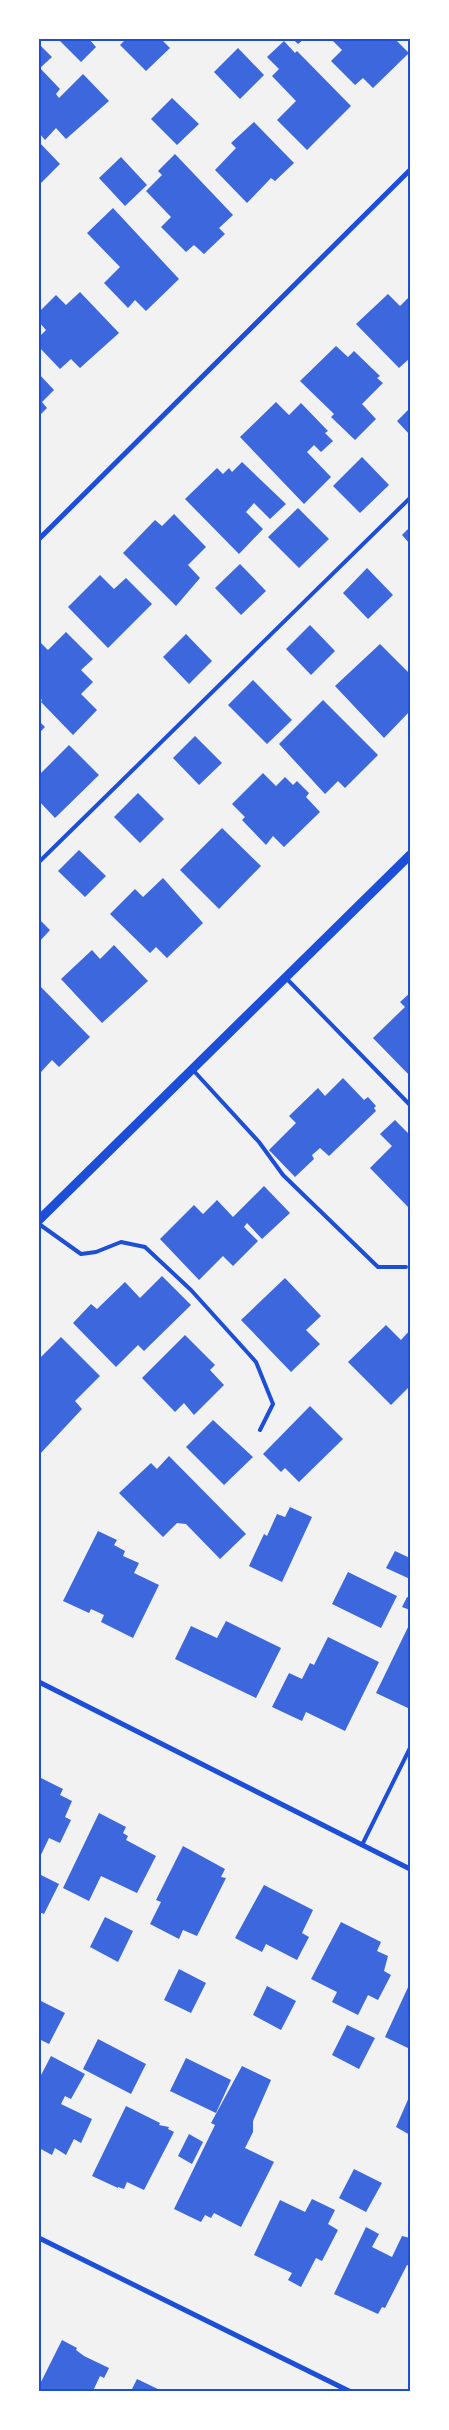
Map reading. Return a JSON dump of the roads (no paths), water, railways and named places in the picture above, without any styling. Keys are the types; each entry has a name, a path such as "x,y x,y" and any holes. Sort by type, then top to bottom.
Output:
{"street":[{"path":"39,539 410,170"},
{"path":"39,1220 410,855"},
{"path":"39,1682 410,1869"},
{"path":"39,2238 349,2391"}],"lane":[{"path":"39,862 410,498"},
{"path":"286,978 410,1105"},
{"path":"193,1070 259,1142 283,1175 378,1267 406,1267"},
{"path":"39,1224 81,1254 96,1252 121,1242 144,1247 158,1259 191,1290 256,1362 274,1404 260,1430"},
{"path":"362,1845 410,1748"}]}
